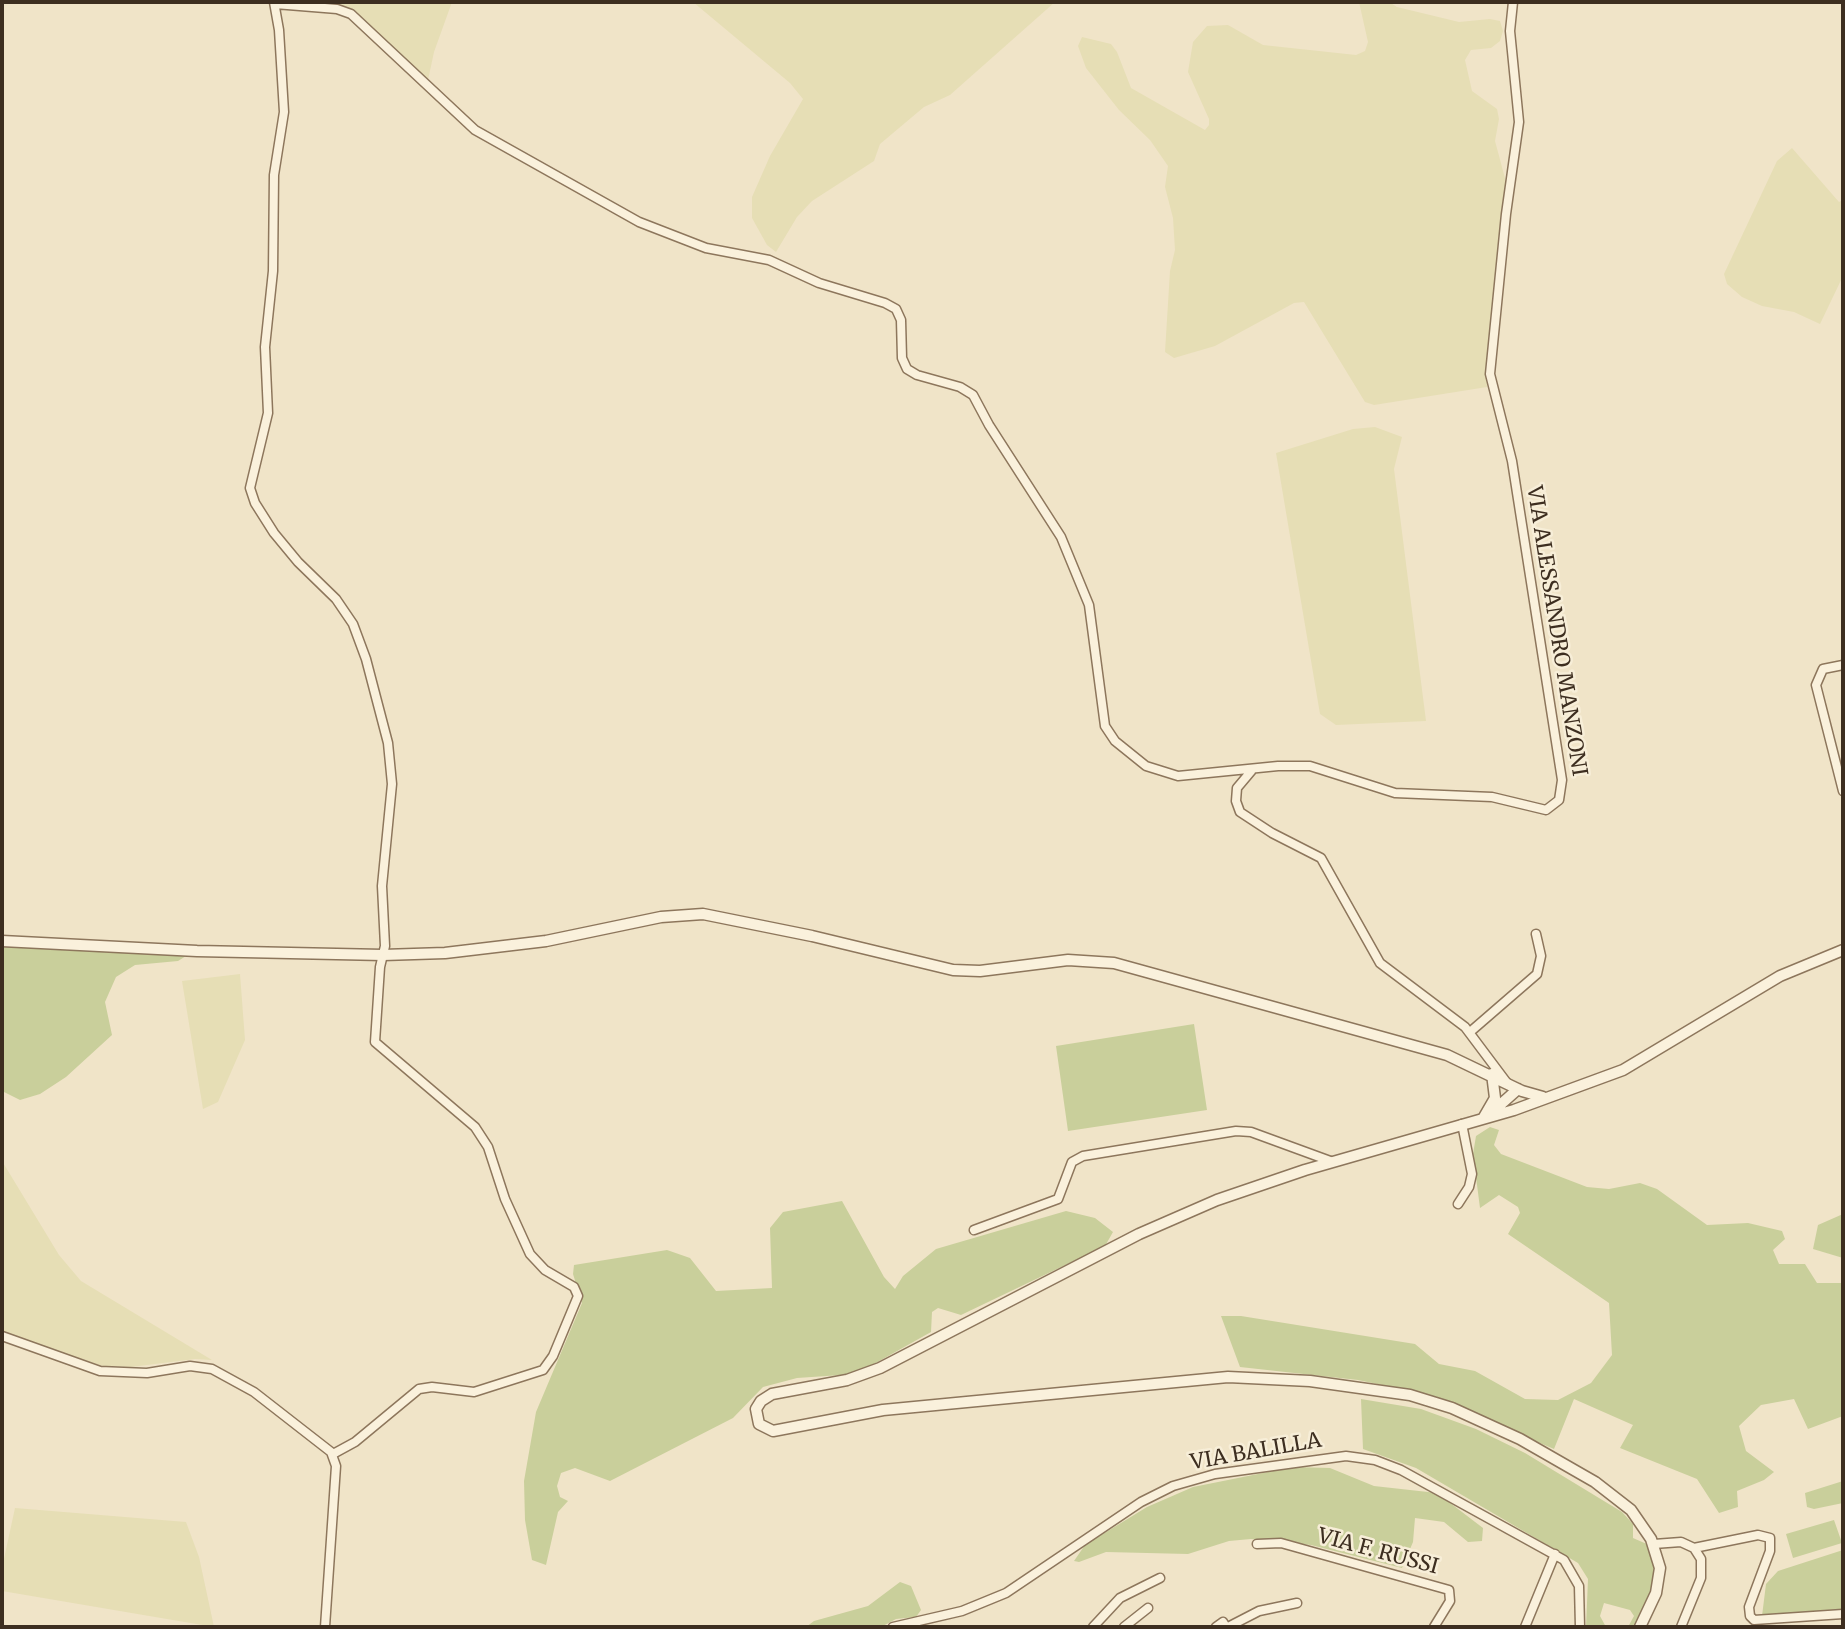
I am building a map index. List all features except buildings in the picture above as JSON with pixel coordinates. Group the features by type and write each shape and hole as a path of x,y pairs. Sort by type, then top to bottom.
{"street":[{"name":"VIA ALESSANDRO MANZONI","path":"274,3 337,9 351,14 475,130 639,222 706,248 769,260 827,286 892,306 901,320 902,358 906,369 917,376 960,387 973,395 989,425 1061,537 1089,605 1102,714 1112,738 1146,766 1171,776 1254,768 1315,767 1395,793 1492,797 1538,809 1553,807 1560,796 1562,780 1512,461 1490,374 1506,214 1519,122 1510,31 1513,2"},
{"path":"274,3 284,112 274,183 273,271 264,347 268,413 250,488 261,513 282,543 346,611 366,659 388,743 392,772 382,893 383,955 376,1044 475,1127 488,1147 509,1209 530,1254 545,1270 574,1287 578,1300 553,1356 543,1370 474,1392 432,1387 419,1389 355,1442 333,1454"},
{"path":"1843,665 1823,669 1816,685 1843,791"},
{"path":"1254,768 1237,788 1236,801 1240,811 1272,833 1321,858 1383,966 1470,1032 1507,1083"},
{"path":"2,942 383,955 494,949 570,937 671,916 703,914 819,937 953,970 980,971 1068,960 1114,963 1447,1055 1492,1074 1518,1089 1542,1097"},
{"path":"1470,1032 1537,974 1541,956 1536,934"},
{"path":"1640,1627 1659,1581 1659,1564 1654,1544 1641,1521 1601,1485 1547,1453 1452,1408 1410,1395 1273,1377 1216,1378 883,1410 778,1431 769,1430 759,1424 756,1409 766,1397 865,1374 1164,1223 1239,1192 1505,1112 1631,1066 1780,976 1843,950"},
{"path":"1484,1117 1495,1098 1492,1074"},
{"path":"1484,1117 1518,1089"},
{"path":"1505,1112 1516,1102 1518,1089"},
{"path":"1458,1204 1469,1187 1472,1174 1462,1124"},
{"path":"974,1230 1058,1199 1072,1161 1083,1156 1237,1131 1251,1132 1334,1162"},
{"path":"2,1336 100,1371 147,1373 190,1366 212,1369 254,1392 333,1454 336,1470 325,1627"},
{"name":"VIA BALILLA","path":"893,1627 952,1614 1006,1592 1141,1502 1173,1486 1215,1474 1328,1457 1363,1457 1396,1467 1555,1554"},
{"path":"1654,1544 1672,1541 1694,1548 1758,1535 1770,1538 1770,1551 1749,1607 1750,1616 1754,1620 1843,1614"},
{"name":"VIA F. RUSSI","path":"1257,1544 1280,1544 1449,1590 1450,1601 1434,1627"},
{"path":"1681,1627 1702,1575 1701,1559 1694,1548"},
{"path":"1525,1627 1555,1554 1567,1563 1577,1580 1581,1596 1580,1627"},
{"path":"1093,1627 1120,1598 1160,1578"},
{"path":"1216,1627 1223,1622 1227,1627 1259,1611 1297,1603"},
{"path":"1124,1627 1148,1608"}],"shaded area":[{"path":"287,2 452,2 434,52 428,80 405,63 351,9 338,4"},
{"path":"693,2 1055,2 950,95 924,107 880,144 874,161 812,201 797,217 776,252 767,245 752,218 752,197 770,156 803,99 790,83"},
{"path":"1359,2 1389,2 1397,7 1459,22 1490,19 1500,21 1503,31 1500,41 1491,48 1471,50 1465,60 1472,91 1497,109 1499,119 1495,141 1506,182 1487,357 1487,387 1374,405 1365,402 1304,302 1294,303 1215,346 1174,358 1165,352 1170,271 1175,250 1173,218 1165,187 1168,166 1150,140 1119,110 1086,68 1078,46 1082,37 1111,44 1117,52 1131,88 1205,130 1209,119 1188,72 1193,42 1207,26 1228,25 1263,45 1356,55 1365,51 1368,42"},
{"path":"1792,148 1839,202 1843,200 1843,276 1820,324 1794,312 1762,306 1742,297 1727,284 1724,274 1777,161"},
{"path":"1375,427 1402,437 1394,469 1426,721 1336,725 1320,714 1276,453 1353,429"},
{"path":"240,974 245,1040 218,1102 203,1109 182,981"},
{"path":"2,1161 59,1255 81,1281 212,1360 195,1359 131,1367 103,1366 2,1333"},
{"path":"15,1508 186,1522 199,1557 214,1627 2,1591 2,1568"}],"green space":[{"path":"2,945 186,956 178,961 135,965 116,977 105,1002 112,1035 66,1077 40,1094 20,1100 2,1091"},
{"path":"1194,1024 1207,1110 1068,1131 1056,1046"},
{"path":"1490,1127 1499,1130 1494,1145 1501,1154 1587,1187 1609,1189 1640,1183 1657,1189 1707,1225 1748,1223 1782,1231 1785,1239 1773,1250 1779,1264 1805,1264 1817,1283 1843,1283 1843,1416 1808,1429 1794,1399 1761,1405 1739,1426 1746,1451 1774,1472 1764,1480 1737,1491 1738,1507 1719,1513 1697,1479 1620,1448 1633,1425 1574,1399 1554,1449 1425,1394 1358,1380 1240,1367 1221,1316 1241,1316 1415,1344 1439,1364 1475,1371 1525,1399 1558,1400 1591,1383 1612,1355 1609,1303 1508,1234 1520,1213 1518,1207 1499,1195 1480,1208 1473,1154 1476,1136"},
{"path":"842,1201 884,1277 895,1289 903,1276 936,1249 1066,1211 1095,1218 1113,1232 1105,1246 961,1315 938,1308 932,1312 931,1332 856,1374 797,1378 763,1387 733,1418 610,1481 575,1468 561,1473 557,1486 560,1497 568,1501 558,1512 546,1565 532,1560 525,1520 524,1481 536,1412 582,1303 573,1274 574,1265 667,1250 690,1258 716,1291 772,1288 770,1228 783,1212"},
{"path":"1843,1214 1843,1258 1813,1249 1818,1225"},
{"path":"1361,1399 1421,1409 1476,1429 1525,1453 1622,1512 1633,1524 1633,1538 1649,1545 1655,1557 1657,1578 1637,1627 1628,1627 1634,1616 1630,1610 1604,1603 1600,1616 1606,1627 1586,1627 1588,1579 1578,1563 1416,1468 1363,1449"},
{"path":"1293,1467 1330,1468 1374,1486 1437,1493 1483,1528 1482,1541 1468,1542 1444,1522 1415,1518 1413,1542 1402,1568 1311,1545 1251,1539 1229,1541 1188,1554 1106,1552 1079,1562 1074,1561 1085,1545 1147,1507 1193,1487"},
{"path":"1843,1481 1843,1503 1814,1509 1807,1507 1805,1493"},
{"path":"1834,1520 1842,1543 1793,1558 1786,1534"},
{"path":"1843,1550 1843,1609 1762,1616 1766,1584 1778,1571"},
{"path":"900,1582 911,1586 921,1610 916,1617 896,1619 881,1627 806,1627 814,1621 868,1606"}]}
